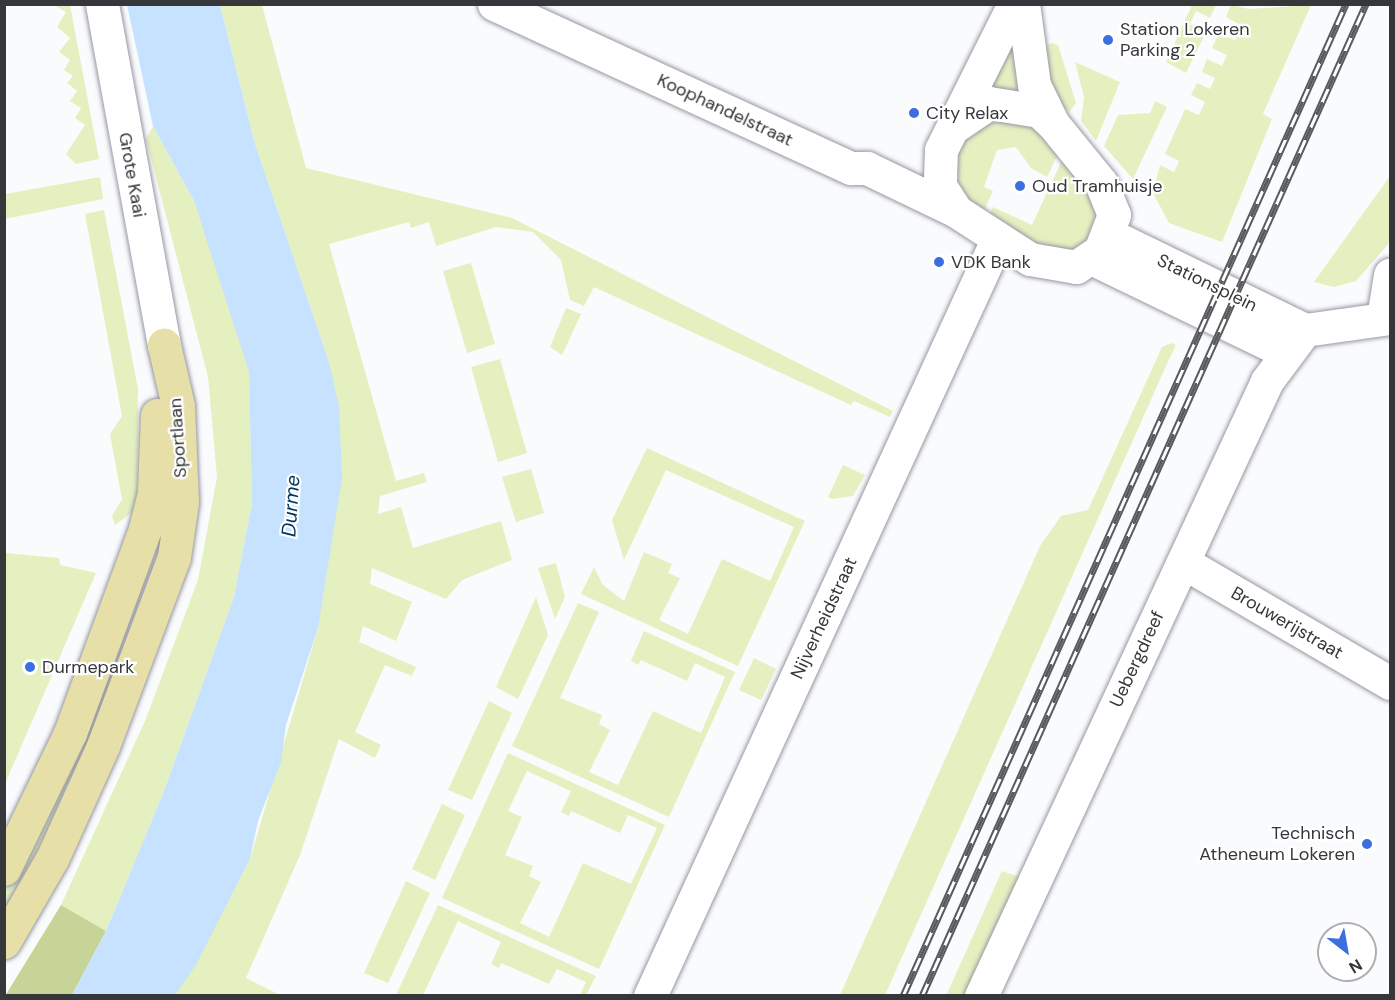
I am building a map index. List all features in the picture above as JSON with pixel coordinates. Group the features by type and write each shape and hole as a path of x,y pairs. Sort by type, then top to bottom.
{"main road":[{"name":"Sportlaan","path":"4,869 70,733 145,529 154,492 164,345"},
{"name":"Sportlaan","path":"4,942 52,859 99,756 174,557 182,502 178,406 164,345"}],"street":[{"name":"Grote Kaai","path":"102,4 164,345"},
{"name":"Koophandelstraat","path":"494,4 851,168 867,168 956,210"},
{"path":"951,129 989,103 1039,111 1053,124 1110,199 1101,247 1059,268 1030,260 956,210 938,175 951,129 1014,4"},
{"path":"1023,4 1034,85 1053,124"},
{"name":"Nijverheidstraat","path":"650,996 998,240"},
{"name":"Stationsplein","path":"1101,247 1295,341"},
{"path":"1295,341 1387,318 1390,274"},
{"name":"Uebergdreef","path":"981,996 1183,562 1295,341"},
{"name":"Brouwerijstraat","path":"1183,562 1390,683"}],"green space":[{"path":"54,5 70,5 99,159 76,164 66,154 85,125 75,118 81,108 70,101 77,91 67,83 73,76 64,70 70,60 59,52 70,38 57,27 66,12"},
{"path":"220,5 262,5 306,168 512,218 893,411 890,417 854,401 851,405 594,287 584,306 570,300 561,260 533,232 496,227 436,246 429,222 411,228 409,222 329,244 396,481 424,473 427,482 380,496 378,514 401,507 413,548 501,521 512,560 462,580 446,599 372,568 370,584 412,602 396,641 363,626 359,642 416,667 412,676 385,665 355,732 381,745 375,758 339,739 300,855 246,978 280,995 175,996 250,859 318,628 329,362 255,144"},
{"path":"1192,5 1216,5 1210,18 1196,11 1190,24 1206,32 1186,73 1166,62"},
{"path":"1231,5 1249,9 1311,5 1263,114 1272,119 1222,242 1169,223 1153,193 1160,165 1174,172 1179,161 1165,154 1185,109 1199,115 1205,102 1191,95 1197,83 1210,89 1215,78 1202,72 1207,59 1222,66 1227,55 1212,48 1219,33 1235,40 1242,26 1226,17"},
{"path":"1011,28 1020,90 986,89"},
{"path":"1052,43 1058,45 1076,103 1069,112 1051,92 1044,47"},
{"path":"1075,62 1120,82 1096,141 1081,121 1084,97"},
{"path":"1155,101 1167,107 1133,179 1104,146 1118,115 1150,113"},
{"path":"1019,115 1059,152 1047,177 1031,168 1016,147 997,150 984,187 993,191 982,215 961,190 954,163 969,124"},
{"path":"153,126 194,201 238,329 249,372 252,503 234,597 164,791 106,931 61,905 145,721 198,580 217,477 208,377 146,139"},
{"path":"1063,158 1099,206 1091,237 1072,251 1050,255 988,219 993,207 1032,225"},
{"path":"1390,176 1390,242 1356,281 1334,287 1314,282"},
{"path":"100,177 103,199 5,219 5,194"},
{"path":"104,210 138,389 137,494 133,512 115,525 112,516 122,499 110,434 122,416 85,214"},
{"path":"471,263 495,344 467,353 443,271"},
{"path":"566,308 581,314 562,355 550,347"},
{"path":"1171,343 1176,345 885,995 840,995 1040,546 1061,516 1088,510 1162,347"},
{"path":"500,359 527,453 498,462 471,367"},
{"path":"647,448 805,521 738,666 581,594 594,567 603,585 624,601 644,552 672,564 668,573 680,578 659,620 688,634 722,559 770,581 794,527 666,470 624,560 612,520"},
{"path":"843,465 865,475 853,496 832,499 828,497"},
{"path":"531,469 544,513 516,522 502,477"},
{"name":"Durmepark","path":"5,553 59,558 60,565 96,573 5,784"},
{"path":"556,563 565,597 555,619 538,568"},
{"path":"536,597 548,635 518,699 496,687"},
{"path":"578,603 599,612 560,698 602,715 599,724 610,730 589,772 618,785 653,711 701,733 725,677 695,663 687,681 641,660 638,665 631,661 644,631 735,672 669,817 512,746"},
{"path":"754,658 776,669 761,700 739,690"},
{"path":"111,665 118,665 86,756 5,919 5,891"},
{"path":"489,701 512,713 472,800 448,790"},
{"path":"508,753 665,825 599,969 442,898","holes":["527,771 571,791 561,812 569,816 571,811 620,833 628,815 657,828 631,884 583,863 549,937 520,923 541,882 529,876 533,866 505,855 522,817 508,811"]},
{"path":"442,804 465,815 435,880 412,869"},
{"path":"1002,871 1022,878 969,995 946,996"},
{"path":"406,881 430,893 388,983 364,973"},
{"path":"61,905 106,931 72,995 5,996"},
{"path":"438,905 596,976 586,995 580,995 586,982 557,969 549,984 501,963 499,968 491,964 501,942 458,921 423,995 396,995"}],"water":[{"name":"Durme","path":"127,5 220,5 255,144 329,362 339,406 342,478 318,628 286,725 281,762 258,821 250,859 196,965 175,995 72,995 106,931 164,791 234,597 252,503 249,372 194,201 153,126"}],"railway":[{"path":"903,996 1346,4"},
{"path":"922,996 1366,4"}],"place":[{"name":"Station Lokeren Parking 2","path":"1108,40"},
{"name":"City Relax","path":"914,113"},
{"name":"Oud Tramhuisje","path":"1020,186"},
{"name":"VDK Bank","path":"939,262"},
{"name":"Durmepark","path":"30,667"},
{"name":"Technisch Atheneum Lokeren","path":"1367,844"}]}
